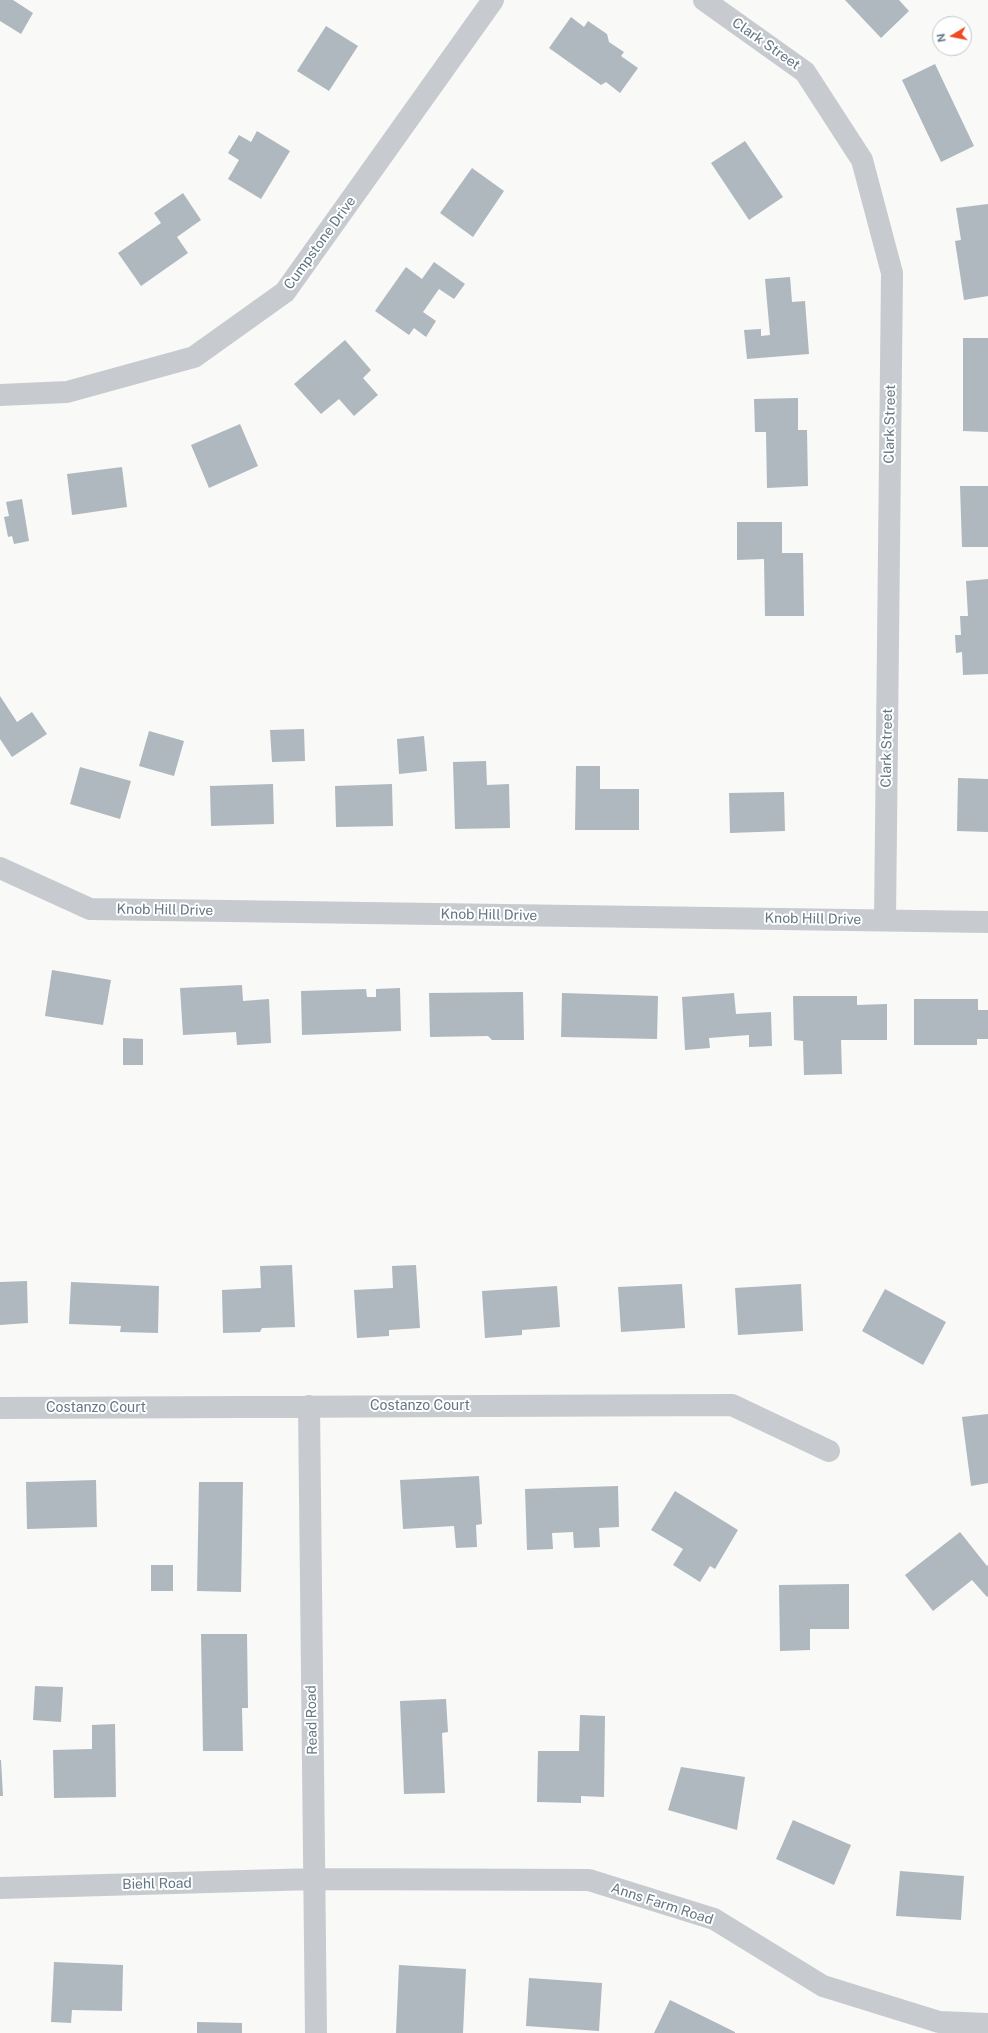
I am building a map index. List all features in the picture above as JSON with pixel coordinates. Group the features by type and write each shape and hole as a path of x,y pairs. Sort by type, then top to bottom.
{"street":[{"name":"Cumpstone Drive","path":"0,395 67,392 194,357 285,292 493,0"},
{"name":"Clark Street","path":"704,0 805,72 862,160 892,273 885,920"},
{"name":"Knob Hill Drive","path":"0,868 90,909 988,922"},
{"name":"Costanzo Court","path":"0,1408 732,1405 829,1451"},
{"name":"Read Road","path":"309,1406 316,2033"},
{"name":"Biehl Road","path":"0,1888 314,1880"},
{"name":"Anns Farm Road","path":"314,1880 589,1880 714,1919 823,1986 939,2022 988,2024"}],"building":[{"path":"0,0 13,0 33,13 21,34 0,21"},
{"path":"845,0 899,0 909,11 881,38"},
{"path":"571,17 584,27 588,21 607,34 609,42 624,52 621,56 638,68 620,93 606,82 601,85 549,48"},
{"path":"326,26 358,46 329,91 297,71"},
{"path":"935,64 974,146 941,162 902,80"},
{"path":"257,131 290,151 261,199 228,179 239,160 228,153 239,135 251,142"},
{"path":"745,141 783,197 749,220 711,163"},
{"path":"472,168 504,191 473,237 440,213"},
{"path":"183,193 201,220 177,237 188,253 141,286 118,253 161,223 154,213"},
{"path":"988,204 988,296 964,300 955,241 961,240 956,208"},
{"path":"434,262 465,284 454,299 439,289 423,312 436,321 426,337 414,328 409,335 375,311 406,267 422,279"},
{"path":"790,277 792,302 805,301 809,354 747,359 744,330 761,329 761,336 770,335 765,279"},
{"path":"963,338 988,338 988,432 963,431"},
{"path":"345,340 371,370 363,378 378,395 354,416 339,399 321,414 294,384"},
{"path":"798,398 798,430 807,430 808,486 767,488 766,432 755,432 754,399"},
{"path":"240,424 258,466 209,488 191,445"},
{"path":"122,467 127,507 72,515 67,474"},
{"path":"960,486 988,486 988,547 962,547"},
{"path":"22,499 29,541 14,544 12,536 8,537 4,517 9,516 6,502"},
{"path":"737,522 782,522 782,553 803,553 804,616 765,616 764,559 737,560"},
{"path":"988,579 988,674 963,675 962,652 956,653 955,635 961,635 960,616 968,616 966,581"},
{"path":"0,696 17,722 32,712 47,734 12,757 0,739"},
{"path":"304,729 305,761 272,762 270,730"},
{"path":"149,731 184,741 174,776 139,766"},
{"path":"424,736 427,771 399,774 397,739"},
{"path":"486,761 487,785 509,784 510,828 455,829 453,762"},
{"path":"576,766 600,766 600,789 639,789 639,830 575,830"},
{"path":"80,767 131,781 120,819 70,804"},
{"path":"958,778 988,779 988,832 957,831"},
{"path":"273,784 274,824 211,826 210,786"},
{"path":"392,784 393,826 336,827 335,786"},
{"path":"784,792 785,831 730,833 729,793"},
{"path":"52,970 111,980 103,1025 45,1016"},
{"path":"242,985 243,1001 269,999 271,1043 237,1045 236,1032 183,1035 180,988"},
{"path":"400,988 401,1031 302,1035 301,991 366,989 367,997 376,997 376,989"},
{"path":"523,992 524,1040 492,1040 488,1036 430,1037 429,993"},
{"path":"562,993 658,996 657,1039 561,1037"},
{"path":"734,993 736,1014 771,1012 772,1046 749,1047 749,1035 709,1038 710,1048 685,1050 682,997"},
{"path":"793,996 857,996 857,1005 887,1004 887,1040 841,1040 842,1074 804,1075 803,1041 794,1040"},
{"path":"914,999 978,999 978,1010 988,1010 988,1039 977,1039 977,1045 914,1045"},
{"path":"123,1038 143,1039 143,1065 123,1065"},
{"path":"292,1265 295,1327 262,1328 260,1332 223,1333 222,1290 261,1288 260,1266"},
{"path":"416,1265 420,1328 389,1330 389,1336 357,1338 354,1290 393,1288 392,1266"},
{"path":"27,1281 28,1323 0,1325 0,1282"},
{"path":"71,1282 159,1286 158,1333 120,1332 121,1326 69,1324"},
{"path":"682,1284 685,1328 621,1332 618,1287"},
{"path":"801,1284 803,1331 738,1335 735,1288"},
{"path":"557,1286 560,1327 522,1330 522,1335 485,1338 482,1291"},
{"path":"885,1289 946,1322 923,1365 862,1331"},
{"path":"988,1414 988,1483 971,1486 962,1417"},
{"path":"479,1476 482,1524 476,1525 477,1547 456,1548 454,1526 403,1529 400,1480"},
{"path":"96,1480 97,1527 27,1529 26,1482"},
{"path":"199,1482 243,1482 241,1592 197,1591"},
{"path":"618,1486 619,1527 599,1528 600,1547 574,1548 573,1532 552,1533 553,1549 527,1550 525,1489"},
{"path":"675,1491 738,1530 715,1569 710,1566 700,1582 673,1565 683,1549 651,1530"},
{"path":"960,1532 987,1566 988,1565 988,1596 987,1597 972,1580 933,1611 905,1575"},
{"path":"151,1565 173,1565 173,1591 151,1591"},
{"path":"849,1584 849,1629 810,1629 810,1650 780,1651 779,1585"},
{"path":"201,1634 247,1634 248,1708 242,1708 243,1751 203,1751"},
{"path":"35,1686 63,1687 61,1722 33,1720"},
{"path":"446,1699 448,1732 442,1733 445,1793 404,1794 400,1701"},
{"path":"580,1715 605,1716 604,1797 581,1796 581,1803 537,1802 538,1751 579,1751"},
{"path":"115,1724 116,1797 54,1798 53,1750 92,1749 92,1725"},
{"path":"1,1760 3,1796 0,1796"},
{"path":"681,1767 745,1777 737,1830 668,1810"},
{"path":"793,1820 851,1845 834,1885 776,1859"},
{"path":"900,1871 964,1876 961,1920 896,1916"},
{"path":"54,1962 123,1965 122,2011 72,2010 71,2023 51,2022"},
{"path":"399,1965 466,1969 463,2033 396,2033"},
{"path":"529,1978 602,1983 599,2031 526,2026"},
{"path":"670,2000 735,2032 735,2033 654,2033"},
{"path":"197,2022 242,2023 242,2033 197,2033"}]}
